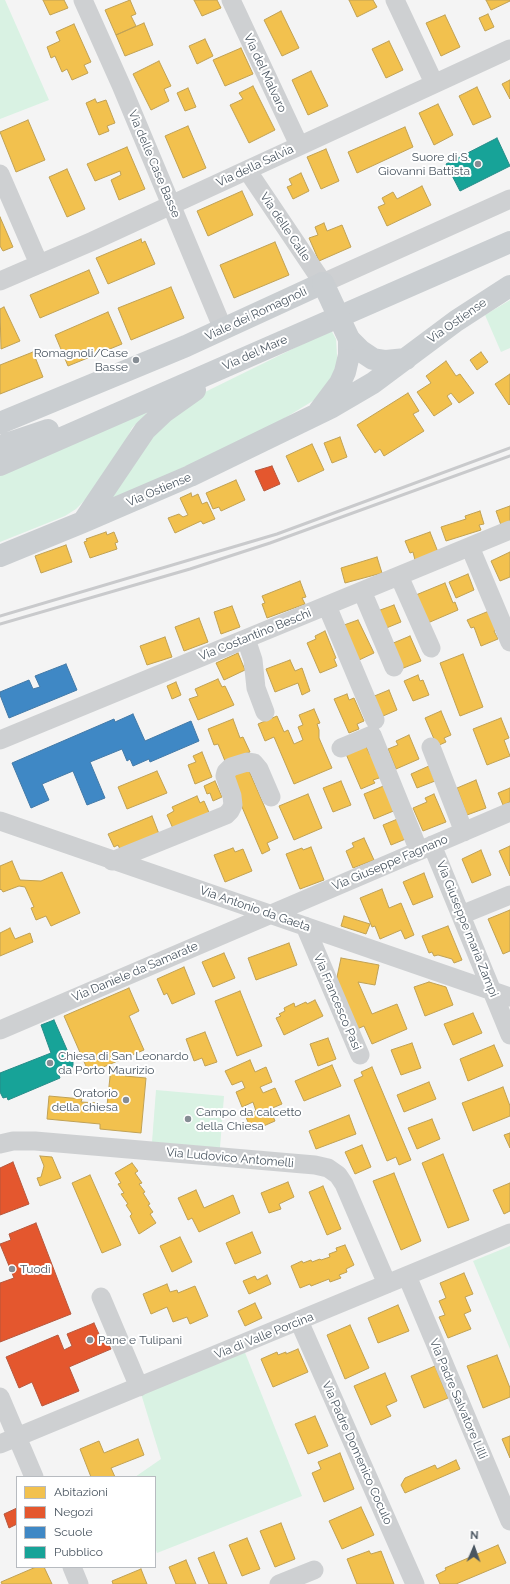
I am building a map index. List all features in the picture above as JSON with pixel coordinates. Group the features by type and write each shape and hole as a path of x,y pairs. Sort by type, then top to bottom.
{"main road":[{"name":"Via del Mare","path":"0,465 510,242"},
{"name":"Viale dei Romagnoli","path":"0,423 223,329 322,283"},
{"name":"Via Ostiense","path":"322,283 349,339 357,348 373,359 386,361 406,359"},
{"name":"Via Ostiense","path":"0,556 206,469 314,416 355,394 406,359 456,321 510,286"},
{"name":"Via Ostiense","path":"314,416 343,377 348,360 349,339"},
{"path":"83,522 141,436 159,417 200,387 275,344"},
{"path":"0,446 63,426 127,410"}],"street":[{"name":"Via delle Case Basse","path":"83,0 223,329"},
{"name":"Via del Malvaro","path":"232,0 299,145"},
{"path":"395,0 434,83"},
{"name":"Via della Salvia","path":"0,281 171,205 510,49"},
{"name":"Via delle Calle","path":"247,170 322,283"},
{"path":"0,174 40,264"},
{"name":"Viale dei Romagnoli","path":"322,283 510,199"},
{"name":"Via Costantino Beschi","path":"0,740 510,530"},
{"path":"470,547 510,642"},
{"path":"399,576 431,648"},
{"path":"362,591 394,667"},
{"path":"327,606 375,720"},
{"path":"246,639 253,660 256,688 265,712"},
{"name":"Via Giuseppe maria Zampi","path":"341,748 372,735 426,848 461,915 510,1035"},
{"path":"431,747 464,832"},
{"path":"112,861 226,815 233,805 232,796 225,776 226,772 231,767 247,762 254,763 259,769 271,797"},
{"name":"Via Giuseppe Fagnano","path":"270,914 510,812"},
{"name":"Via Antonio da Gaeta","path":"0,821 112,861 510,997"},
{"path":"461,915 510,895"},
{"name":"Via Daniele da Samarate","path":"0,1030 270,914"},
{"name":"Via Francesco Pasi","path":"305,926 360,1055"},
{"name":"Via Ludovico Antomelli","path":"0,1144 13,1141 36,1141 315,1165 328,1168 338,1175 344,1184 387,1284"},
{"name":"Via di Valle Porcina","path":"9,1441 510,1234"},
{"name":"Via Padre Salvatore Lilli","path":"407,1276 510,1521"},
{"path":"101,1297 139,1387"},
{"name":"Via Padre Domenico Coculo","path":"299,1321 414,1584"},
{"path":"0,1397 9,1441 33,1476"},
{"path":"72,1568 79,1584"},
{"path":"279,1584 314,1570"}],"green space":[{"path":"0,0 5,0 49,100 0,119"},
{"path":"510,300 510,348 501,352 485,315"},
{"path":"331,330 336,339 338,371 316,399 280,421 234,444 104,504 154,427 199,395"},
{"path":"151,409 132,428 125,442 90,495 76,509 65,516 0,542 0,475"},
{"name":"Campo da calcetto della Chiesa","path":"156,1090 224,1096 220,1148 152,1142"},
{"path":"510,1246 510,1349 473,1261"},
{"path":"242,1345 302,1496 157,1553 156,1476 136,1476 161,1459 139,1387"}],"building: Abitazioni":[{"path":"43,0 64,0 68,8 50,15"},
{"path":"130,0 136,14 131,16 136,26 116,35 105,10"},
{"path":"194,0 217,0 221,8 202,16"},
{"path":"349,0 373,0 377,7 357,17"},
{"path":"486,0 510,0 510,1 491,10"},
{"path":"281,11 299,48 282,56 264,20"},
{"path":"488,14 494,27 485,31 479,18"},
{"path":"445,15 460,47 441,56 426,23"},
{"path":"144,23 153,45 125,56 116,35"},
{"path":"74,24 91,62 84,65 88,73 72,80 67,69 62,72 55,56 51,58 47,47 60,41 56,32"},
{"path":"205,39 213,56 197,64 189,46"},
{"path":"389,41 403,70 386,78 372,49"},
{"path":"241,48 253,74 225,86 213,60"},
{"path":"159,61 171,86 164,89 169,101 151,110 133,74"},
{"path":"311,71 328,106 308,115 292,80"},
{"path":"510,80 510,99 502,84"},
{"path":"253,86 275,130 249,143 230,105 243,99 239,93"},
{"path":"477,87 491,117 473,125 459,96"},
{"path":"188,88 196,107 185,111 177,93"},
{"path":"95,99 97,103 106,100 115,123 107,126 109,131 99,135 86,103"},
{"path":"438,104 453,135 434,145 419,113"},
{"path":"28,120 45,160 16,172 0,132"},
{"path":"188,126 206,168 183,178 165,136"},
{"path":"405,127 413,147 357,173 348,152"},
{"path":"127,147 145,189 119,200 111,180 121,175 120,171 95,181 87,164"},
{"path":"326,149 339,181 321,189 307,157"},
{"path":"67,169 85,209 67,217 49,177"},
{"path":"301,173 309,191 293,199 287,187 292,185 289,179"},
{"path":"422,186 431,205 387,226 378,207 385,204 382,198 393,192 397,199"},
{"path":"242,191 253,215 208,236 197,211"},
{"path":"0,217 13,247 3,251 0,246"},
{"path":"324,223 327,231 342,225 351,247 319,261 309,238 318,235 315,227"},
{"path":"141,239 142,243 145,241 155,264 108,284 96,258"},
{"path":"275,242 289,275 234,298 220,265"},
{"path":"89,270 99,293 40,318 30,295"},
{"path":"171,287 184,318 131,340 118,308"},
{"path":"4,307 20,341 1,349 0,309"},
{"path":"108,312 122,344 68,366 55,335"},
{"path":"33,352 43,377 0,394 0,365"},
{"path":"481,352 488,362 477,370 470,360"},
{"path":"446,361 456,376 460,374 474,393 459,403 451,393 447,396 452,404 434,416 417,392 431,383 426,376"},
{"path":"510,374 510,404 509,405 495,384"},
{"path":"408,393 419,411 413,414 424,431 384,456 380,449 375,453 357,425"},
{"path":"340,437 347,457 332,463 324,443"},
{"path":"312,444 324,470 298,482 286,456"},
{"path":"236,480 245,500 221,511 219,507 213,509 206,493"},
{"path":"191,493 192,497 198,494 202,504 207,502 215,519 203,524 201,521 175,533 168,518 179,514 183,517 188,515 180,498"},
{"path":"510,506 510,525 502,528 496,511"},
{"path":"480,511 484,524 479,525 481,530 446,541 441,527 466,519 465,516"},
{"path":"106,532 107,535 114,532 118,542 115,543 117,549 90,558 84,542 87,541 86,539"},
{"path":"430,532 438,552 415,560 413,552 410,553 405,541"},
{"path":"66,545 72,562 41,573 35,556"},
{"path":"510,552 510,577 500,581 491,561"},
{"path":"377,557 382,573 345,583 341,568"},
{"path":"468,574 474,590 456,598 449,582"},
{"path":"300,581 306,597 302,598 305,604 267,618 262,604 265,603 262,596"},
{"path":"445,583 453,603 455,602 458,610 423,625 411,597"},
{"path":"394,605 401,622 379,631 372,613"},
{"path":"232,606 240,627 221,634 214,612"},
{"path":"489,611 497,630 494,631 498,639 481,646 474,627 471,628 467,620"},
{"path":"199,618 208,642 184,651 175,627"},
{"path":"358,620 374,653 359,660 344,625"},
{"path":"325,631 336,658 334,659 337,666 320,673 307,643 316,639 315,636"},
{"path":"410,636 421,661 401,669 391,644"},
{"path":"165,637 172,657 147,665 140,646"},
{"path":"238,653 245,670 224,680 216,663"},
{"path":"463,654 483,707 460,716 440,663"},
{"path":"290,660 295,671 302,668 310,691 302,695 298,683 275,692 266,669"},
{"path":"418,675 420,681 423,680 429,695 413,701 404,681"},
{"path":"218,679 222,687 225,686 234,705 198,720 189,699 198,696 195,689"},
{"path":"176,682 181,695 172,699 167,686"},
{"path":"389,690 397,710 383,716 372,697"},
{"path":"347,694 349,700 354,698 364,721 357,724 359,729 349,733 334,699"},
{"path":"314,709 320,723 317,724 319,738 332,768 294,784 274,737 265,741 258,724 277,716 284,732 288,730 294,744 303,740 298,727 303,725 299,715"},
{"path":"441,711 451,735 444,738 446,742 437,746 425,718"},
{"path":"501,718 509,738 504,740 510,756 487,765 473,729"},
{"path":"233,719 240,738 243,737 250,752 225,761 218,744 214,745 208,729"},
{"path":"409,735 419,759 396,769 388,749 398,745 396,741"},
{"path":"366,746 370,755 372,754 382,777 373,780 375,783 361,789 346,754"},
{"path":"202,752 212,777 195,784 188,765 196,762 193,756"},
{"path":"247,766 278,838 267,843 270,850 262,854 228,774"},
{"path":"429,766 435,781 417,788 411,774"},
{"path":"157,771 167,793 127,809 118,787"},
{"path":"476,780 486,808 467,815 457,788"},
{"path":"215,781 222,797 213,801 210,793 207,794 204,786"},
{"path":"341,781 351,805 333,812 323,788"},
{"path":"386,785 396,810 374,819 364,794"},
{"path":"510,788 510,802 503,805 498,793"},
{"path":"308,794 322,828 294,840 279,806"},
{"path":"434,794 446,822 423,831 413,808 427,802 425,798"},
{"path":"197,796 200,803 204,801 211,817 175,833 167,815 174,811 172,807"},
{"path":"152,816 159,834 121,851 118,845 114,847 108,834"},
{"path":"400,818 408,838 391,845 383,825"},
{"path":"364,838 374,860 353,868 346,851 354,847 352,843"},
{"path":"510,846 510,876 499,851"},
{"path":"311,847 324,880 300,889 286,854 302,848 303,850"},
{"path":"233,848 235,852 243,849 252,871 225,882 214,855"},
{"path":"481,850 491,875 472,883 462,859"},
{"path":"12,861 20,880 41,881 62,872 80,913 51,926 46,916 36,920 31,908 34,907 25,887 19,886 3,892 1,889 0,890 0,866"},
{"path":"424,873 433,897 413,905 403,882"},
{"path":"382,889 389,908 401,903 414,935 405,939 401,930 380,939 375,926 372,927 360,898"},
{"path":"510,910 510,951 503,954 488,919"},
{"path":"344,916 370,924 366,934 341,926"},
{"path":"448,926 462,960 454,963 452,959 438,955 434,956 432,952 429,953 422,936"},
{"path":"10,928 15,939 30,933 33,942 0,956 0,933"},
{"path":"289,943 297,965 256,980 248,958"},
{"path":"224,953 235,978 213,987 202,962"},
{"path":"341,958 379,965 375,985 358,982 372,1014 397,1004 407,1029 372,1044 364,1026 357,1029 336,982"},
{"path":"184,967 195,994 172,1004 167,993 164,995 157,979"},
{"path":"429,982 446,987 453,1005 425,1016 414,987"},
{"path":"129,988 139,1011 129,1016 144,1050 89,1073 64,1016"},
{"path":"240,991 262,1046 237,1056 215,1001"},
{"path":"315,1000 323,1016 284,1035 276,1018 281,1016 279,1014 285,1011 284,1008 294,1003 295,1007"},
{"path":"473,1013 482,1033 453,1045 444,1024"},
{"path":"205,1032 217,1062 205,1066 202,1058 194,1061 186,1039"},
{"path":"328,1038 336,1059 318,1066 310,1044"},
{"path":"412,1043 421,1068 401,1075 391,1050"},
{"path":"494,1045 503,1066 468,1081 460,1059"},
{"path":"250,1060 255,1072 266,1067 272,1082 260,1087 263,1093 275,1088 282,1104 270,1109 275,1121 252,1131 245,1115 256,1111 253,1102 242,1107 236,1092 245,1088 242,1081 232,1085 225,1071"},
{"path":"332,1065 341,1086 304,1101 295,1081"},
{"name":"Oratorio della chiesa","path":"111,1067 126,1069 125,1076 146,1078 141,1133 100,1129 100,1124 47,1119 49,1096 82,1099 81,1102 98,1103 98,1105 107,1106"},
{"path":"372,1067 411,1160 399,1165 396,1157 387,1161 354,1080 363,1076 361,1072"},
{"path":"429,1082 436,1099 404,1112 397,1095"},
{"path":"503,1087 510,1106 510,1116 473,1131 462,1103"},
{"path":"349,1115 356,1134 316,1149 309,1131"},
{"path":"432,1119 440,1139 417,1149 408,1128"},
{"path":"510,1133 510,1148 504,1135"},
{"path":"362,1145 371,1167 355,1174 345,1152"},
{"path":"443,1154 469,1220 448,1228 422,1163"},
{"path":"40,1156 52,1157 61,1178 40,1186 37,1178 41,1177 44,1166"},
{"path":"132,1163 138,1171 135,1173 142,1183 139,1184 145,1192 143,1193 153,1212 150,1214 156,1223 139,1234 130,1216 132,1214 126,1205 128,1204 121,1194 124,1193 118,1184 121,1183 115,1173"},
{"path":"394,1173 421,1241 401,1250 373,1181"},
{"path":"90,1175 121,1245 102,1253 72,1183"},
{"path":"288,1182 294,1197 279,1204 281,1209 269,1213 261,1193"},
{"path":"510,1183 510,1211 504,1214 493,1190"},
{"path":"323,1186 341,1229 327,1235 309,1192"},
{"path":"196,1190 204,1208 233,1195 240,1213 199,1232 192,1218 188,1220 178,1198"},
{"path":"252,1232 261,1253 235,1264 226,1243"},
{"path":"180,1237 192,1262 172,1272 160,1246"},
{"path":"345,1245 354,1265 346,1269 347,1272 339,1275 341,1278 330,1282 329,1279 311,1286 310,1284 300,1288 291,1266 302,1261 303,1263 311,1260 312,1262 330,1257 329,1254 337,1251 336,1248"},
{"path":"464,1273 473,1294 465,1297 471,1311 464,1314 471,1329 448,1338 439,1317 445,1315 439,1301 446,1298 440,1283"},
{"path":"267,1275 271,1284 249,1294 243,1281 255,1276 257,1280"},
{"path":"167,1284 170,1292 177,1290 178,1293 195,1286 208,1316 190,1324 187,1317 173,1322 167,1307 151,1314 143,1294"},
{"path":"255,1303 262,1318 245,1326 238,1311"},
{"path":"398,1305 409,1331 378,1343 368,1318"},
{"path":"350,1325 369,1368 345,1379 327,1335"},
{"path":"298,1349 308,1372 273,1387 261,1359 277,1352 278,1355 286,1352 286,1354"},
{"path":"497,1355 510,1388 510,1397 483,1408 467,1366"},
{"path":"435,1366 448,1398 424,1408 411,1376"},
{"path":"385,1373 397,1401 386,1406 391,1416 371,1425 354,1386"},
{"path":"315,1416 328,1446 308,1454 295,1424"},
{"path":"510,1436 510,1458 502,1439"},
{"path":"138,1439 144,1455 111,1468 115,1476 91,1476 80,1449 99,1441 104,1453"},
{"path":"340,1453 354,1489 324,1502 312,1473 321,1469 318,1462"},
{"path":"456,1460 460,1469 405,1493 401,1485 405,1478 435,1465 437,1469"},
{"path":"361,1507 374,1535 342,1549 329,1521"},
{"path":"281,1523 295,1559 275,1567 260,1531"},
{"path":"247,1538 260,1569 242,1576 229,1545"},
{"path":"498,1545 506,1563 456,1584 440,1584 436,1575 446,1570 445,1568"},
{"path":"369,1551 371,1554 381,1551 394,1584 357,1584 347,1559"},
{"path":"214,1552 227,1584 209,1584 198,1558"},
{"path":"186,1560 196,1584 176,1584 169,1567"},
{"path":"34,1568 44,1568 52,1584 2,1584 1,1582"},
{"path":"141,1569 147,1584 113,1584 112,1581"}],"building: Negozi":[{"path":"272,466 280,484 264,491 255,471"},
{"path":"13,1162 29,1204 0,1215 0,1168"},
{"path":"36,1223 71,1314 0,1342 0,1283 14,1278 0,1244 11,1240 9,1234"},
{"path":"94,1323 103,1343 107,1341 111,1349 69,1367 79,1391 42,1406 32,1382 19,1388 6,1357 58,1335 64,1350 72,1346 67,1334"},
{"path":"16,1508 16,1524 9,1528 4,1514"}],"building: Scuole":[{"path":"66,664 77,690 9,718 0,692 29,680 33,689 40,687 35,676"},
{"path":"133,714 145,741 191,721 199,741 150,762 149,759 133,766 130,759 127,761 122,749 90,762 105,798 87,805 73,771 42,784 49,800 31,808 12,763 114,719 115,722"}],"building: Pubblico":[{"name":"Suore di S. Giovanni Battista","path":"497,138 510,166 460,191 446,164"},
{"name":"Chiesa di San Leonardo da Porto Maurizio","path":"54,1020 68,1052 64,1054 70,1056 73,1060 71,1070 59,1075 60,1078 8,1100 7,1097 3,1098 0,1092 0,1073 51,1053 41,1025"}],"railway":[{"path":"0,616 277,534 510,448"},
{"path":"0,624 190,569 270,543 510,456"}],"place":[{"name":"Suore di S. Giovanni Battista","path":"478,164"},
{"name":"Romagnoli/Case Basse","path":"136,360"},
{"name":"Chiesa di San Leonardo da Porto Maurizio","path":"50,1063"},
{"name":"Oratorio della chiesa","path":"126,1100"},
{"name":"Campo da calcetto della Chiesa","path":"188,1119"},
{"name":"Tuodì","path":"12,1269"},
{"name":"Pane e Tulipani","path":"90,1340"}]}
